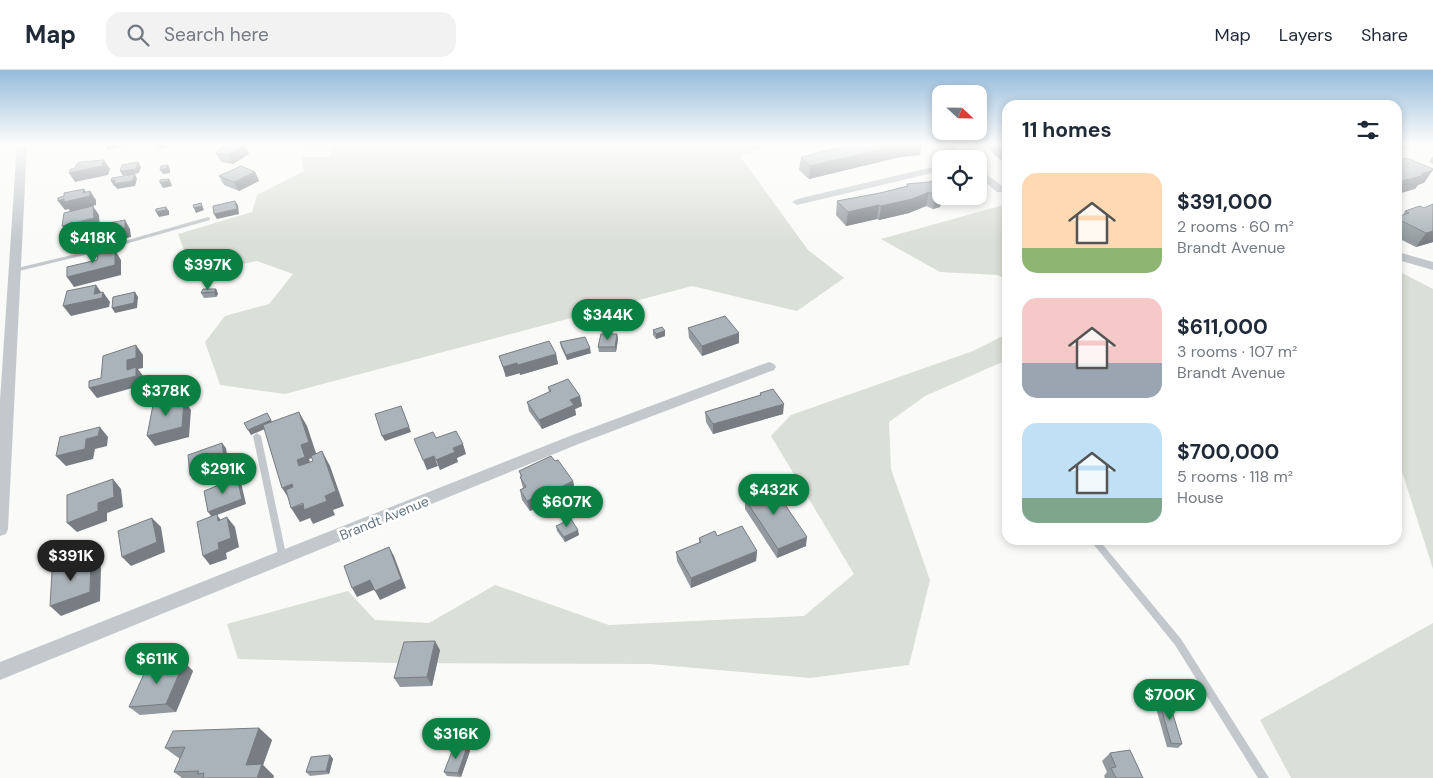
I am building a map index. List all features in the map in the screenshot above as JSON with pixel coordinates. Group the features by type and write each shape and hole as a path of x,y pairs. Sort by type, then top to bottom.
{"street":[{"path":"0,529 2,458 20,177"},
{"path":"797,202 903,177"},
{"path":"987,179 1001,190"},
{"path":"1402,257 1433,266"},
{"name":"Brandt Avenue","path":"0,670 133,620 663,404 769,367"}],"lane":[{"path":"15,270 94,251 208,219"},
{"path":"257,436 283,559"},
{"path":"1098,545 1178,642 1264,778"}],"shaded area":[{"path":"292,177 755,177 808,250 844,278 797,311 692,286 285,394 220,385 205,342 225,316 269,304 293,274 257,261 193,274 178,234 252,212 257,195"},
{"path":"1002,205 1002,277 998,275 940,272 881,239"},
{"path":"1402,273 1433,289 1433,569 1402,472"},
{"path":"1002,336 1002,362 925,396 889,422 891,469 930,580 909,665 810,678 650,664 398,663 238,659 227,624 348,591 375,620 429,623 495,585 609,625 804,616 854,574 771,436 791,415 973,351"},
{"path":"1433,623 1433,778 1291,778 1260,720"}],"building":[{"path":"134,177 132,181 114,184 115,180 111,181 112,178"},
{"path":"222,177 244,177 234,182"},
{"path":"1402,177 1417,177 1402,181"},
{"path":"169,179 169,181 160,183 160,180"},
{"path":"932,181 932,194 929,192 912,199 881,206 848,212 837,201 880,193 908,186 907,184"},
{"path":"84,189 83,193 90,191 90,196 64,202 64,199 58,201 58,198 64,196 64,193"},
{"path":"235,201 237,209 214,214 213,206"},
{"path":"201,203 202,206 194,208 193,205"},
{"path":"1433,204 1433,231 1426,233 1402,221 1402,216 1409,213 1405,211 1420,206 1424,208"},
{"path":"93,206 94,218 62,226 64,213"},
{"path":"166,207 166,210 156,212 156,209"},
{"path":"125,220 125,228 87,237 87,231 93,229 93,226"},
{"path":"115,250 115,265 67,277 67,267 97,260 98,254"},
{"path":"96,285 94,294 103,292 102,298 63,306 67,291"},
{"path":"203,289 216,289 214,292 201,293"},
{"path":"135,292 134,303 112,308 113,297"},
{"path":"725,316 739,333 702,346 688,328"},
{"path":"662,327 665,331 656,334 653,330"},
{"path":"601,334 617,334 615,347 598,347"},
{"path":"585,337 590,348 566,355 560,342"},
{"path":"549,341 556,354 518,365 517,363 503,367 499,356"},
{"path":"136,345 136,358 127,360 127,370 136,367 136,376 89,388 89,381 101,378 103,356"},
{"path":"568,379 580,396 570,400 574,405 539,420 527,402 551,391 548,387"},
{"path":"773,389 784,404 713,424 705,412 761,395 760,393"},
{"path":"178,399 177,402 184,400 182,427 147,436 153,405"},
{"path":"401,406 409,427 382,436 375,414"},
{"path":"299,412 309,442 301,445 305,457 297,460 299,466 313,461 311,456 322,451 336,491 325,496 327,501 304,510 303,503 291,508 286,490 293,487 292,484 282,488 263,425"},
{"path":"267,413 271,420 248,430 244,423"},
{"path":"100,427 98,436 86,439 85,449 56,456 60,437"},
{"path":"456,431 463,444 453,448 455,452 436,460 434,456 423,460 414,439 433,432 436,438"},
{"path":"222,443 225,464 190,475 188,455"},
{"path":"551,456 555,461 558,460 573,481 534,500 533,498 527,501 520,490 526,487 519,471"},
{"path":"237,478 242,499 208,512 204,491"},
{"path":"113,479 114,497 98,503 98,511 67,523 67,495"},
{"path":"768,483 771,488 773,487 807,537 778,549 745,499 748,497 745,492"},
{"path":"217,514 218,521 227,517 231,538 218,543 219,549 203,556 197,522"},
{"path":"152,518 157,542 122,557 118,531"},
{"path":"571,519 578,530 564,537 556,526"},
{"path":"742,526 757,551 691,578 676,552 701,542 699,538 715,531 717,536"},
{"path":"389,547 401,579 375,591 370,580 352,588 344,566"},
{"path":"91,558 90,592 50,606 52,571"},
{"path":"435,641 427,677 394,678 404,642"},
{"path":"184,662 166,704 129,707 148,665"},
{"path":"1158,697 1168,698 1182,744 1171,743"},
{"path":"259,728 246,765 262,764 257,778 203,778 204,773 197,774 199,771 174,772 185,747 165,748 173,731"},
{"path":"454,746 467,747 458,773 444,772"},
{"path":"1130,750 1143,778 1116,778 1111,768 1116,767 1110,753"},
{"path":"330,755 326,771 306,772 311,757"}]}
